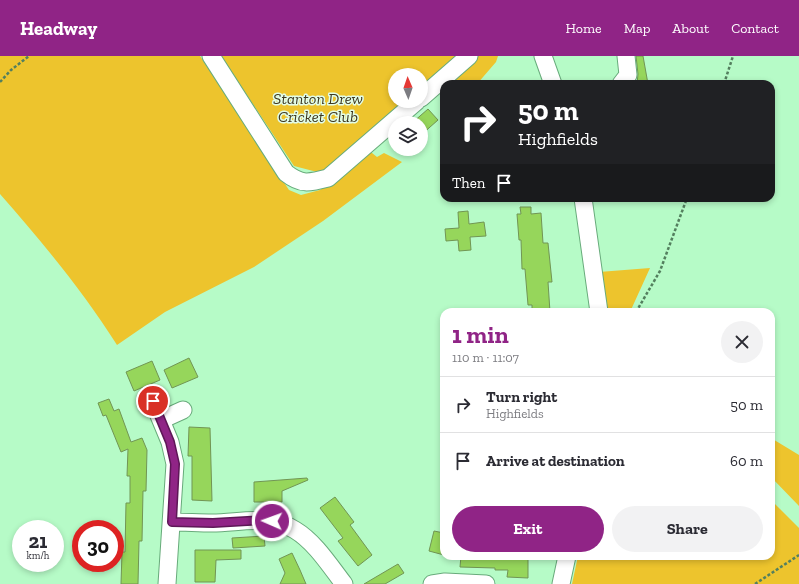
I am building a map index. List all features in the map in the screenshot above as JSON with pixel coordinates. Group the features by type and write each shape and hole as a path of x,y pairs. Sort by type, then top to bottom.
{"street":[{"path":"211,56 286,173 296,181 313,182 328,178 409,108"},
{"path":"442,80 469,56"},
{"path":"543,56 552,80"},
{"path":"624,80 628,75 626,56"},
{"path":"428,92 440,81"},
{"path":"584,202 598,308"},
{"path":"153,401 170,442 175,464 167,584"},
{"path":"161,420 183,410"},
{"path":"172,522 213,523 263,520 281,522 296,530 310,543 344,584"},
{"path":"561,584 566,560"},
{"path":"432,584 445,582 486,584"}],"path":[{"path":"0,82 11,70 30,56"},
{"path":"725,80 733,56"},
{"path":"638,308 660,271 686,202"},
{"path":"756,584 799,555"}],"green space":[{"path":"0,56 200,56 289,190 301,195 320,190 367,149 377,157 384,153 402,162 323,221 254,267 165,312 117,345 62,267 0,194"},
{"name":"Stanton Drew Cricket Club","path":"221,56 458,56 428,82 428,68 388,68 388,108 398,108 321,173 294,166"},
{"path":"475,56 498,56 496,62 480,80 450,80"},
{"path":"650,268 632,308 604,308 599,272"},
{"path":"775,440 799,455 799,506 775,481"},
{"path":"775,504 799,528 799,584 572,584 577,560 775,560"}],"building":[{"path":"636,56 643,56 647,80 637,80"},
{"path":"428,109 438,120 428,129 428,116 420,116"},
{"path":"520,207 531,207 531,214 541,213 543,243 548,243 552,282 548,282 550,308 532,308 532,305 528,305 525,269 522,269 521,240 519,240 517,214 521,214"},
{"path":"468,211 469,224 484,222 486,236 470,237 471,250 459,251 458,240 446,241 445,229 459,228 458,212"},
{"path":"189,358 198,377 172,388 164,370"},
{"path":"152,361 160,380 134,391 126,372"},
{"path":"109,399 114,411 119,409 131,442 142,438 147,450 146,491 143,491 142,541 139,541 138,584 121,584 121,572 124,572 126,503 130,503 130,476 127,476 128,449 121,452 106,415 103,416 98,403"},
{"path":"189,427 210,428 212,501 192,500 192,456 188,456"},
{"path":"307,478 308,480 282,491 282,502 254,502 254,482"},
{"path":"335,497 354,522 350,525 372,555 358,566 338,541 343,538 320,508"},
{"path":"434,531 440,532 440,554 429,551"},
{"path":"264,536 265,546 233,548 232,538"},
{"path":"195,550 241,550 241,559 216,560 215,582 195,582"},
{"path":"292,553 306,584 280,584 285,573 279,559"},
{"path":"461,560 528,560 528,578 507,577 508,570 460,567"},
{"path":"398,564 404,573 385,584 364,584"}],"route":[{"path":"153,401 170,442 175,464 176,479 172,522 213,523 263,520 272,521"}]}
